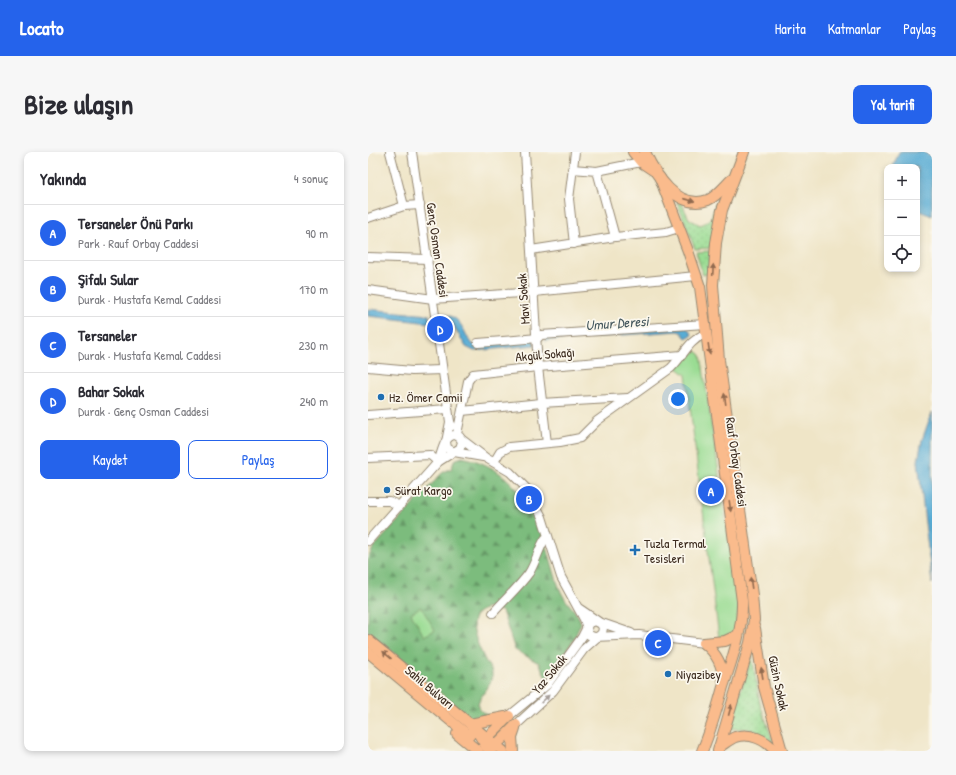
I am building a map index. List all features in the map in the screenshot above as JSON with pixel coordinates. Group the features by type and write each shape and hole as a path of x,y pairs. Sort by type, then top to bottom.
{"main road":[{"name":"Rauf Orbay Caddesi","path":"633,152 641,162 658,175 680,197 687,200 701,202 714,196 735,176"},
{"name":"Rauf Orbay Caddesi","path":"645,152 658,175 696,276 706,329 741,587 742,610 738,635 713,724 702,751"},
{"name":"Rauf Orbay Caddesi","path":"718,749 750,643 754,620 713,299 713,269 718,225 744,152"},
{"name":"Güzin Sokak","path":"754,620 764,687 782,751"},
{"path":"704,643 725,642 738,635"},
{"name":"Sahil Bulvarı","path":"368,640 474,724 488,738"},
{"path":"704,643 713,652 721,664 723,686"},
{"name":"Sahil Bulvarı","path":"368,652 469,736 474,724"},
{"path":"425,700 457,734 491,749"},
{"path":"474,724 509,716"},
{"path":"491,749 488,738 509,716"},
{"name":"Sahil Bulvarı","path":"474,724 491,749"},
{"path":"491,749 516,725"},
{"path":"514,751 512,737 516,725"},
{"path":"718,749 735,737 749,736 762,740 775,751"}],"street":[{"path":"390,152 404,206"},
{"name":"Genç Osman Caddesi","path":"412,152 428,258 447,409 450,422 459,436"},
{"name":"Mavi Sokak","path":"525,152 538,338 538,367 541,403 547,443"},
{"path":"574,152 569,206 574,244"},
{"path":"572,169 597,171 641,162"},
{"path":"597,171 615,237"},
{"path":"368,218 404,206 420,205"},
{"path":"531,250 615,237 666,232 679,228"},
{"path":"368,256 428,258"},
{"path":"368,290 433,299 534,292 696,276"},
{"path":"478,343 538,338 542,335 557,334 706,329"},
{"path":"490,460 505,448 580,438 597,421 671,368 682,355 688,344 706,329"},
{"name":"Akgül Sokağı","path":"459,436 468,381 473,374 682,355"},
{"path":"368,367 412,371 442,370"},
{"path":"462,411 541,403 629,398"},
{"path":"368,415 447,409"},
{"name":"Genç Osman Caddesi","path":"368,541 438,462 446,442 450,422"},
{"path":"490,460 449,450 446,446 446,442 451,435 459,436 522,483 533,497 547,530 562,577 584,619 589,635 598,637 639,635 704,643"},
{"path":"457,451 462,445 459,436"},
{"name":"Genç Osman Caddesi","path":"438,462 457,451"},
{"path":"368,458 430,455 438,462"},
{"path":"368,501 389,501 400,506"},
{"path":"493,613 528,573 535,562 539,548 545,539"},
{"path":"576,606 599,622 639,635"},
{"path":"586,629 591,622 599,622"},
{"path":"598,637 602,633 603,628 599,622"},
{"name":"Yaz Sokak","path":"509,716 547,685 586,629"},
{"name":"Yaz Sokak","path":"516,725 553,691 584,649 598,637"},
{"path":"491,749 508,751"}],"green space":[{"path":"720,201 710,248 695,249 677,202 682,204 689,219 700,225 709,220 715,203"},
{"path":"710,251 708,274 703,275 696,252"},
{"path":"696,351 701,355 739,606 734,634 719,638 686,375 676,367"},
{"path":"462,457 479,462 495,470 518,491 536,519 550,556 561,592 581,623 573,641 546,678 539,663 515,650 502,611 489,608 480,611 474,618 474,630 481,651 491,670 492,679 478,703 480,710 490,717 472,720 368,631 368,558 374,547 442,473 452,468 454,460"},
{"path":"421,607 435,630 424,636 411,613"},
{"path":"752,656 760,704 774,744 763,735 753,730 728,729"}],"water":[{"path":"899,152 923,152 932,156 932,216 920,211 920,164 894,164"},
{"path":"368,309 429,315 430,323 368,316"},
{"path":"442,315 453,317 460,323 473,345 534,339 535,345 474,351 466,347 452,323 443,323"},
{"path":"687,327 692,335 686,338 681,332 677,331 545,341 544,336"},
{"path":"932,412 932,584 918,461 922,440"}],"place":[{"name":"Bahar Sokak","path":"440,329"},
{"name":"Hz. Ömer Camii","path":"381,397"},
{"name":"Sürat Kargo","path":"387,490"},
{"name":"Tersaneler Önü Parkı","path":"711,491"},
{"name":"Şifalı Sular","path":"529,499"},
{"name":"Tuzla Termal Tesisleri","path":"635,550"},
{"name":"Tersaneler","path":"658,643"},
{"name":"Niyazibey","path":"668,674"}],"water label":[{"name":"Umur Deresi","path":"617,323"}]}
